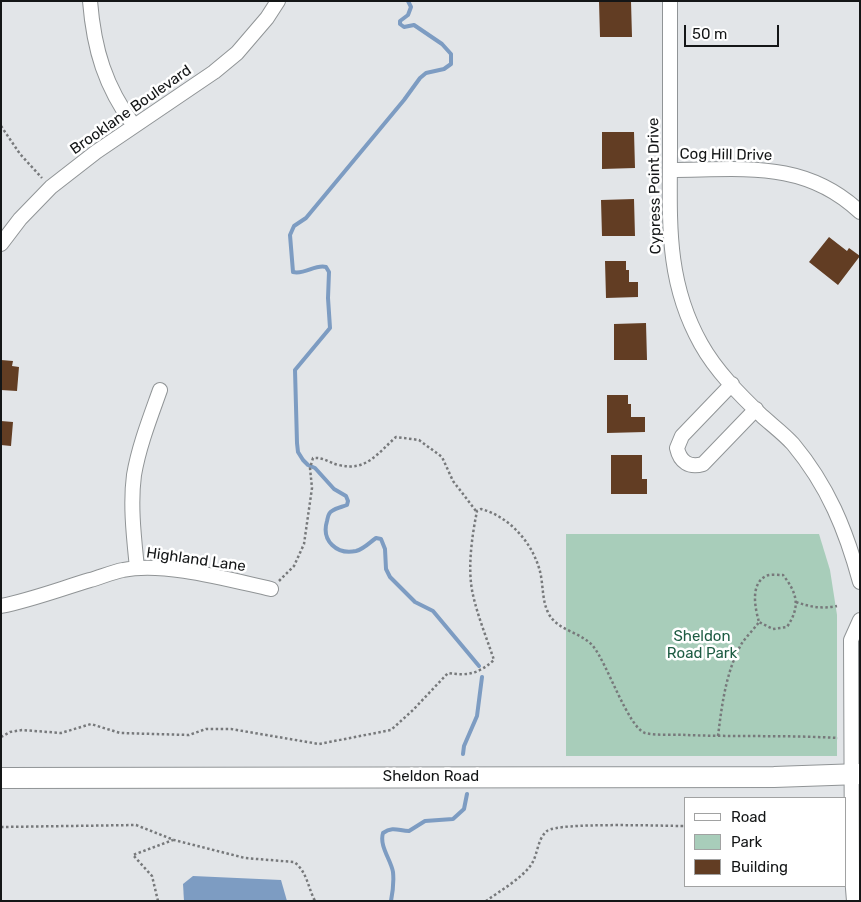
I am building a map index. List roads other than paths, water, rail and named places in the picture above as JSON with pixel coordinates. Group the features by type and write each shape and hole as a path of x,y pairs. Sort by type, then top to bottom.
{"main road":[{"name":"Sheldon Road","path":"1,778 774,777 856,774"}],"street":[{"path":"90,1 98,55 107,81 124,113 134,126"},
{"name":"Brooklane Boulevard","path":"1,244 20,218 51,187 96,152 214,72 237,53 267,18 278,1"},
{"name":"Cypress Point Drive","path":"670,1 670,240 676,282 685,311 701,345 732,384 792,444 824,488 840,519 860,582"},
{"name":"Cog Hill Drive","path":"670,170 765,170 799,176 825,186 860,212"},
{"path":"732,384 682,436 677,448 682,461 688,465 696,466 703,464 756,410"},
{"path":"137,568 134,545 134,476 142,444 160,390"},
{"name":"Highland Lane","path":"1,606 122,570 137,568 161,568 271,589"},
{"path":"854,901 852,876 856,774 852,739 851,640 860,620"}],"water":[{"path":"193,876 281,880 287,901 184,901 183,884"}],"waterway":[{"path":"408,1 411,7 408,15 400,21 400,24 404,27 414,25 442,44 451,54 451,64 444,69 426,73 420,78 306,218 294,226 290,235 293,272 302,272 322,266 326,267 329,272 330,328 295,370 297,443 298,452 303,460 315,468 334,489 346,496 348,501 347,505 334,510 328,515 326,535 332,545 337,549 349,552 359,550 376,538 381,539 385,549 386,569 390,577 415,602 433,611 479,666"},
{"path":"463,754 464,746 477,716 482,677"},
{"path":"391,901 393,872 384,848 383,833 393,829 409,831 425,821 453,819 464,809 467,794"}],"park label":[{"name":"Sheldon Road Park","path":"702,646"}]}
